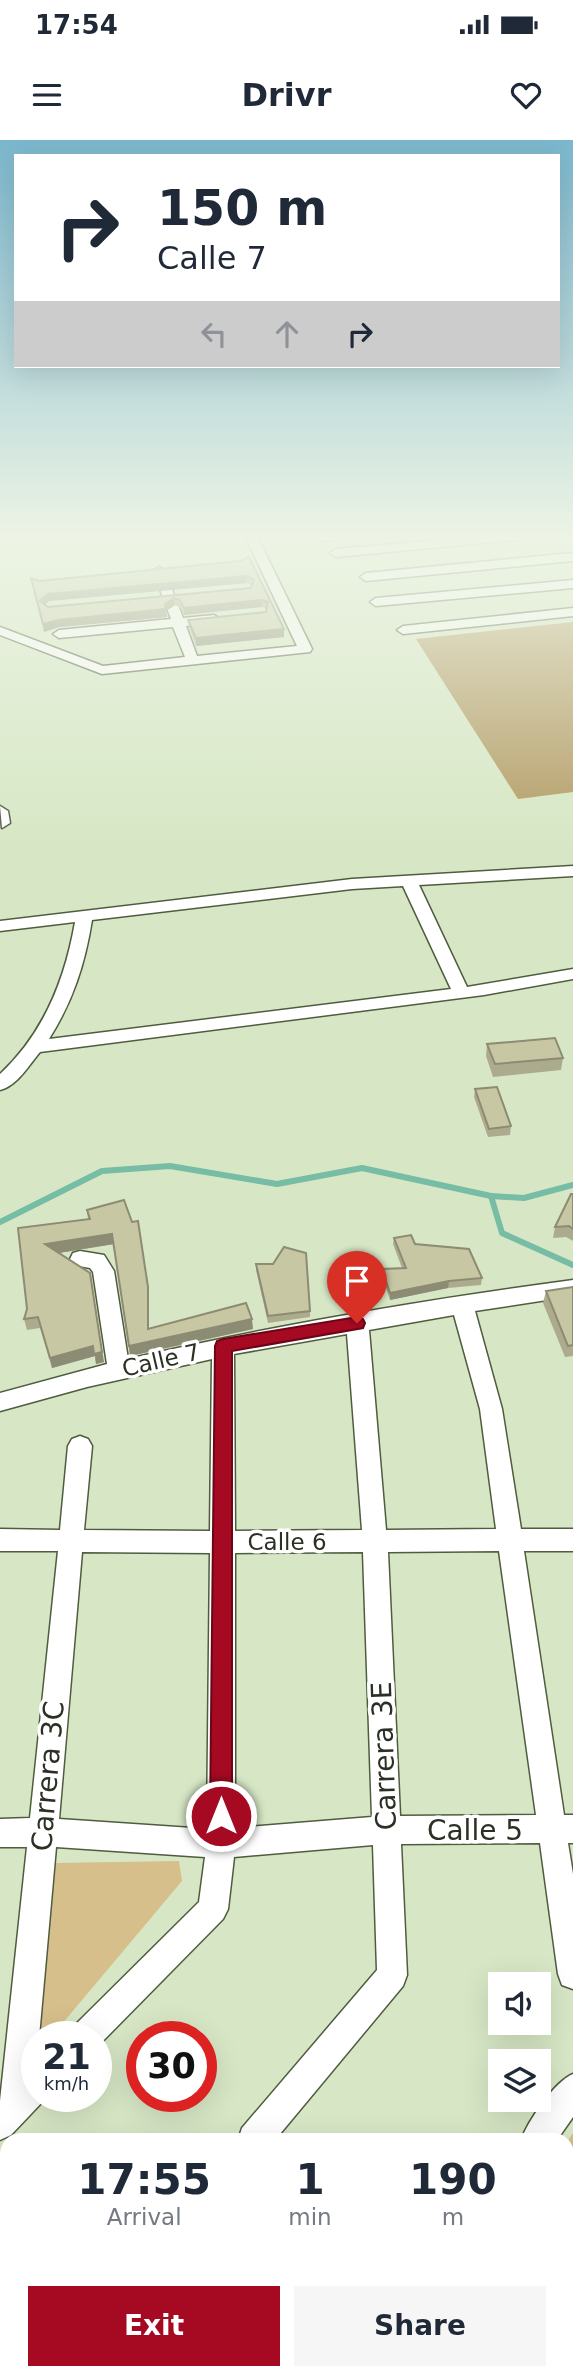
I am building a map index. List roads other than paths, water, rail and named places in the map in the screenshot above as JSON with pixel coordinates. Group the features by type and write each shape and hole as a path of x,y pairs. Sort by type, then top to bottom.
{"street":[{"path":"20,638 102,670 280,642"},
{"path":"178,638 185,658"},
{"path":"185,658 304,649 299,638"},
{"path":"0,926 352,884 573,871"},
{"path":"409,881 461,992"},
{"path":"0,1084 18,1069 33,1047 72,978 84,916"},
{"path":"33,1047 461,992 573,974"},
{"path":"80,1259 97,1261 103,1271 118,1370"},
{"name":"Calle 7","path":"0,1402 118,1370 223,1346 462,1303 573,1288"},
{"path":"462,1303 491,1409 563,1829 573,1974"},
{"name":"Carrera 3E","path":"260,2133 392,1975 375,1541 357,1323"},
{"path":"101,2021 213,1909 221,1844 223,1346"},
{"name":"Carrera 3C","path":"18,2105 80,1446"},
{"name":"Calle 6","path":"0,1540 573,1540"},
{"name":"Calle 5","path":"0,1833 43,1832 221,1844 386,1830 563,1829"},
{"path":"542,2133 573,2090"}],"waterway":[{"path":"0,1222 102,1171 170,1166 277,1184 362,1168 491,1196"},
{"path":"491,1196 524,1198 573,1185"},
{"path":"491,1196 502,1233 573,1265"}]}
